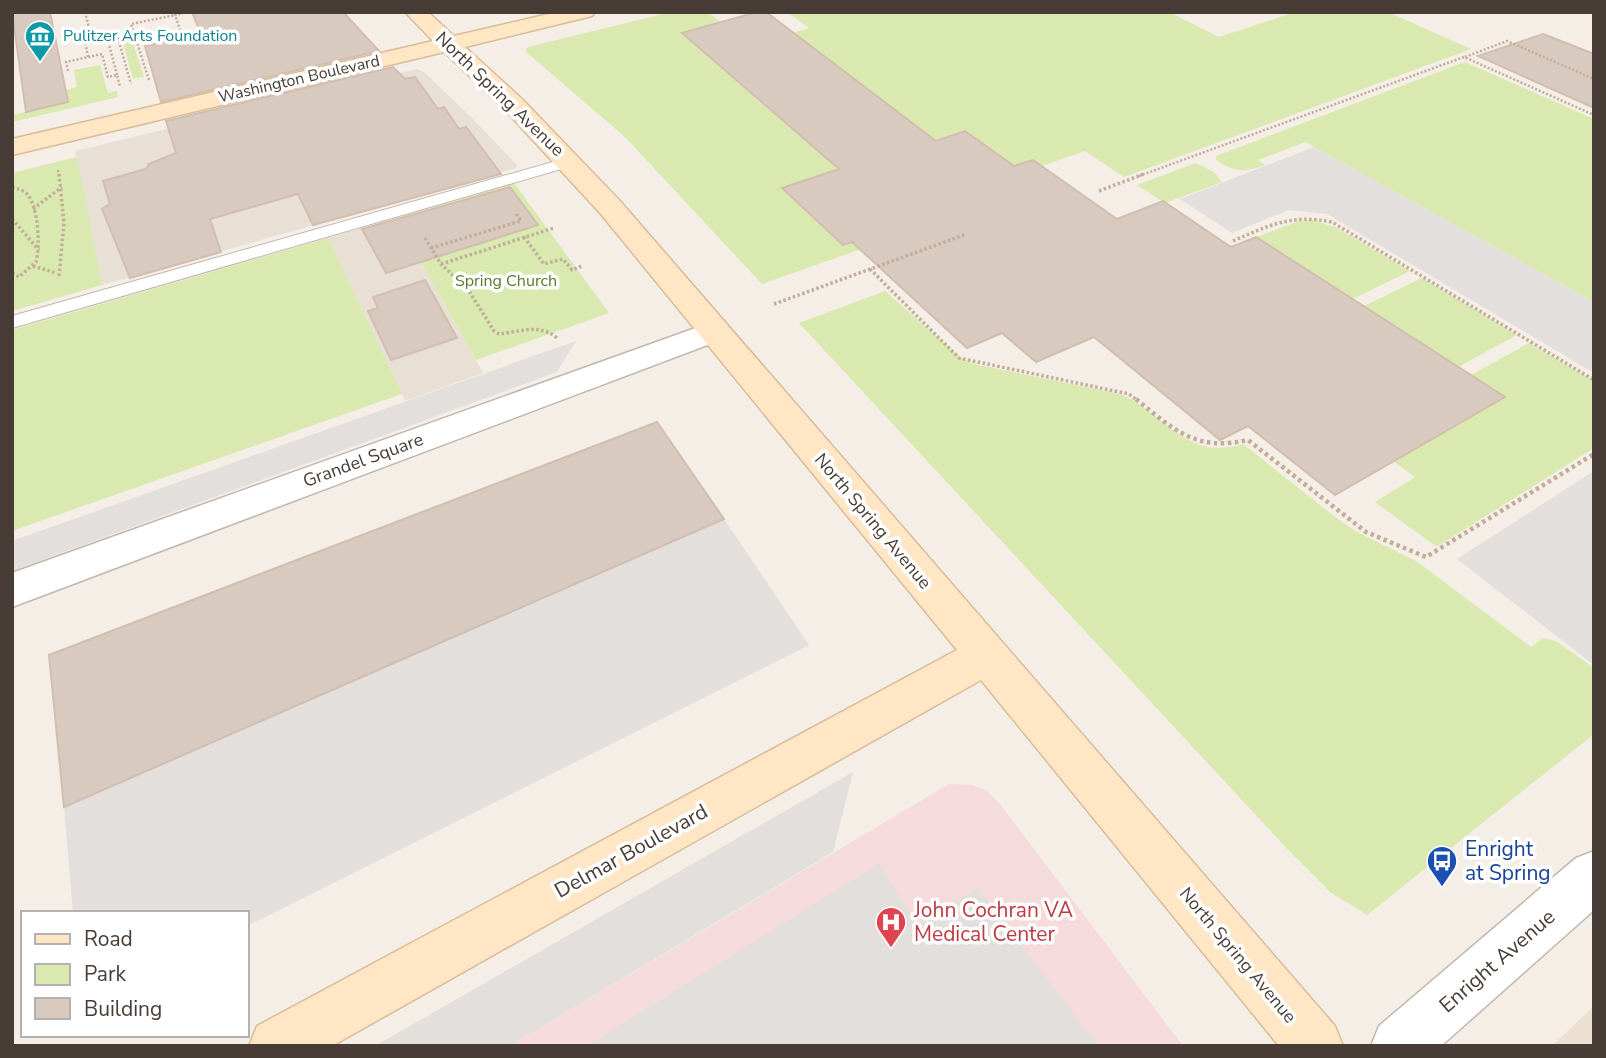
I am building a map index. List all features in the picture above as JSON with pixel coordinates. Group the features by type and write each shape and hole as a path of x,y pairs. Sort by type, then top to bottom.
{"street":[{"name":"North Spring Avenue","path":"415,12 570,162 1315,1046"},
{"name":"Washington Boulevard","path":"12,146 585,12"},
{"name":"Grandel Square","path":"12,590 715,331"},
{"name":"Delmar Boulevard","path":"277,1046 985,656"},
{"name":"Enright Avenue","path":"1399,1046 1594,876"}],"lane":[{"path":"12,321 570,162"}],"path":[{"path":"85,12 92,40"},
{"path":"155,12 157,19"},
{"path":"88,57 85,41 117,35 131,84 150,80 131,24 188,12"},
{"path":"175,15 183,38"},
{"path":"107,37 120,84"},
{"path":"1099,191 1507,41 1594,79"},
{"path":"68,71 66,62 102,54 108,77 117,75"},
{"path":"1464,57 1594,115"},
{"path":"57,162 66,231 59,274 61,308"},
{"path":"12,187 26,191 33,209 39,250 33,266 12,280"},
{"path":"33,209 62,187"},
{"path":"431,248 521,220 516,213"},
{"path":"1233,241 1284,218 1308,216 1332,222 1594,380"},
{"path":"12,219 39,250"},
{"path":"441,264 554,228"},
{"path":"421,232 441,264 469,291 494,331 499,334 541,329 552,332 557,338"},
{"path":"774,304 964,235"},
{"path":"524,237 544,264 563,259 572,270 582,266"},
{"path":"33,266 59,274"},
{"path":"870,269 959,358 1129,394 1180,435 1226,445 1248,440 1366,532 1426,558 1594,454"},
{"path":"12,274 19,277"}],"shaded area":[{"path":"417,69 424,72 470,116 517,165 516,168 102,285 75,151"},
{"path":"1314,147 1594,302 1594,373 1327,214 1289,210 1232,233 1180,199"},
{"path":"396,218 483,373 405,401 328,238"},
{"path":"576,341 557,372 12,571 12,541"},
{"path":"1594,471 1594,665 1457,559"},
{"path":"724,519 809,645 248,926 248,911 73,911 64,807"},
{"path":"853,772 833,852 510,1046 375,1046"},
{"name":"John Cochran VA Medical Center","path":"949,784 972,785 987,791 1000,804 1183,1046 510,1046"},
{"path":"879,864 918,926 978,888 1098,1046 587,1046"},
{"path":"1594,1006 1594,1046 1552,1046"}],"green space":[{"path":"671,12 707,12 725,25 689,40 839,169 783,188 915,219 924,227 762,284 625,137 525,51 528,47"},
{"path":"787,12 1169,12 1219,37 1295,12 1388,12 1471,49 1124,177 1085,151 1042,166 1033,160 1014,166 965,131 936,141 793,33 809,28"},
{"path":"131,37 144,77 133,79 122,39"},
{"path":"1465,62 1594,119 1594,302 1305,142 1258,160 1265,165 1251,169 1234,169 1216,160 1216,156"},
{"path":"100,65 108,93 117,91 118,97 12,122 12,115 68,102 66,90 77,87 74,70"},
{"path":"77,157 102,285 12,311 12,173"},
{"path":"1196,163 1214,172 1222,182 1165,203 1137,185"},
{"name":"Spring Church","path":"514,183 609,313 476,360 396,218"},
{"path":"1313,220 1337,228 1410,271 1353,299 1256,237 1299,221"},
{"path":"328,238 402,394 12,531 12,330"},
{"path":"1422,278 1517,335 1458,367 1364,306"},
{"path":"885,291 960,357 974,364 1120,394 1136,402 1190,441 1223,448 1243,444 1355,531 1416,561 1531,647 1543,638 1556,641 1594,668 1594,734 1367,915 1330,892 799,323"},
{"path":"1529,343 1594,381 1594,448 1438,546 1434,545 1375,502 1415,477 1393,461 1504,398 1471,375"}],"building":[{"name":"Pulitzer Arts Foundation","path":"12,12 50,12 68,102 26,112"},
{"path":"192,12 343,12 379,51 161,102 145,46 201,34"},
{"path":"757,12 766,12 936,141 965,131 1014,166 1033,160 1117,219 1163,201 1231,247 1256,237 1505,397 1335,495 1248,426 1220,440 1094,337 1036,362 1002,333 967,348 852,242 843,245 782,188 839,169 682,33"},
{"path":"1543,34 1594,54 1594,108 1478,56"},
{"path":"393,67 405,79 415,77 438,109 444,107 459,129 466,127 501,174 313,225 298,194 210,219 221,252 130,278 102,209 110,204 103,181 146,169 149,164 176,153 166,121"},
{"path":"510,187 538,225 386,273 362,229"},
{"path":"425,280 457,338 391,360 368,311 378,308 373,297"},
{"path":"657,422 724,519 64,807 49,655"}],"place":[{"name":"Pulitzer Arts Foundation","path":"40,63"},
{"name":"Enright at Spring","path":"1442,888"},
{"name":"John Cochran VA Medical Center","path":"891,949"}]}
